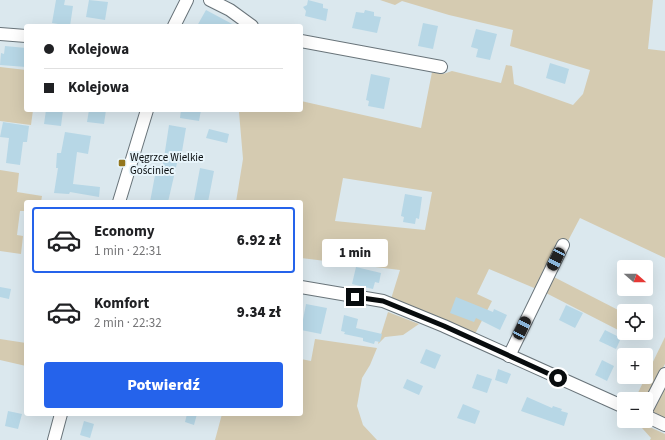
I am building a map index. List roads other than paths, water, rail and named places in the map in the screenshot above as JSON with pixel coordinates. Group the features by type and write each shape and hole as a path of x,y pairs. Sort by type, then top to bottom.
{"street":[{"path":"175,24 187,0"},
{"path":"210,0 230,10 249,24"},
{"path":"0,34 24,36"},
{"path":"303,41 441,67"},
{"path":"121,200 146,112"},
{"path":"509,356 563,245"},
{"path":"303,287 383,301 617,404"},
{"path":"653,397 665,374"},
{"path":"54,440 60,416"},
{"path":"653,419 665,425"}],"place":[{"name":"Węgrzce Wielkie Gościniec","path":"122,163"}]}
